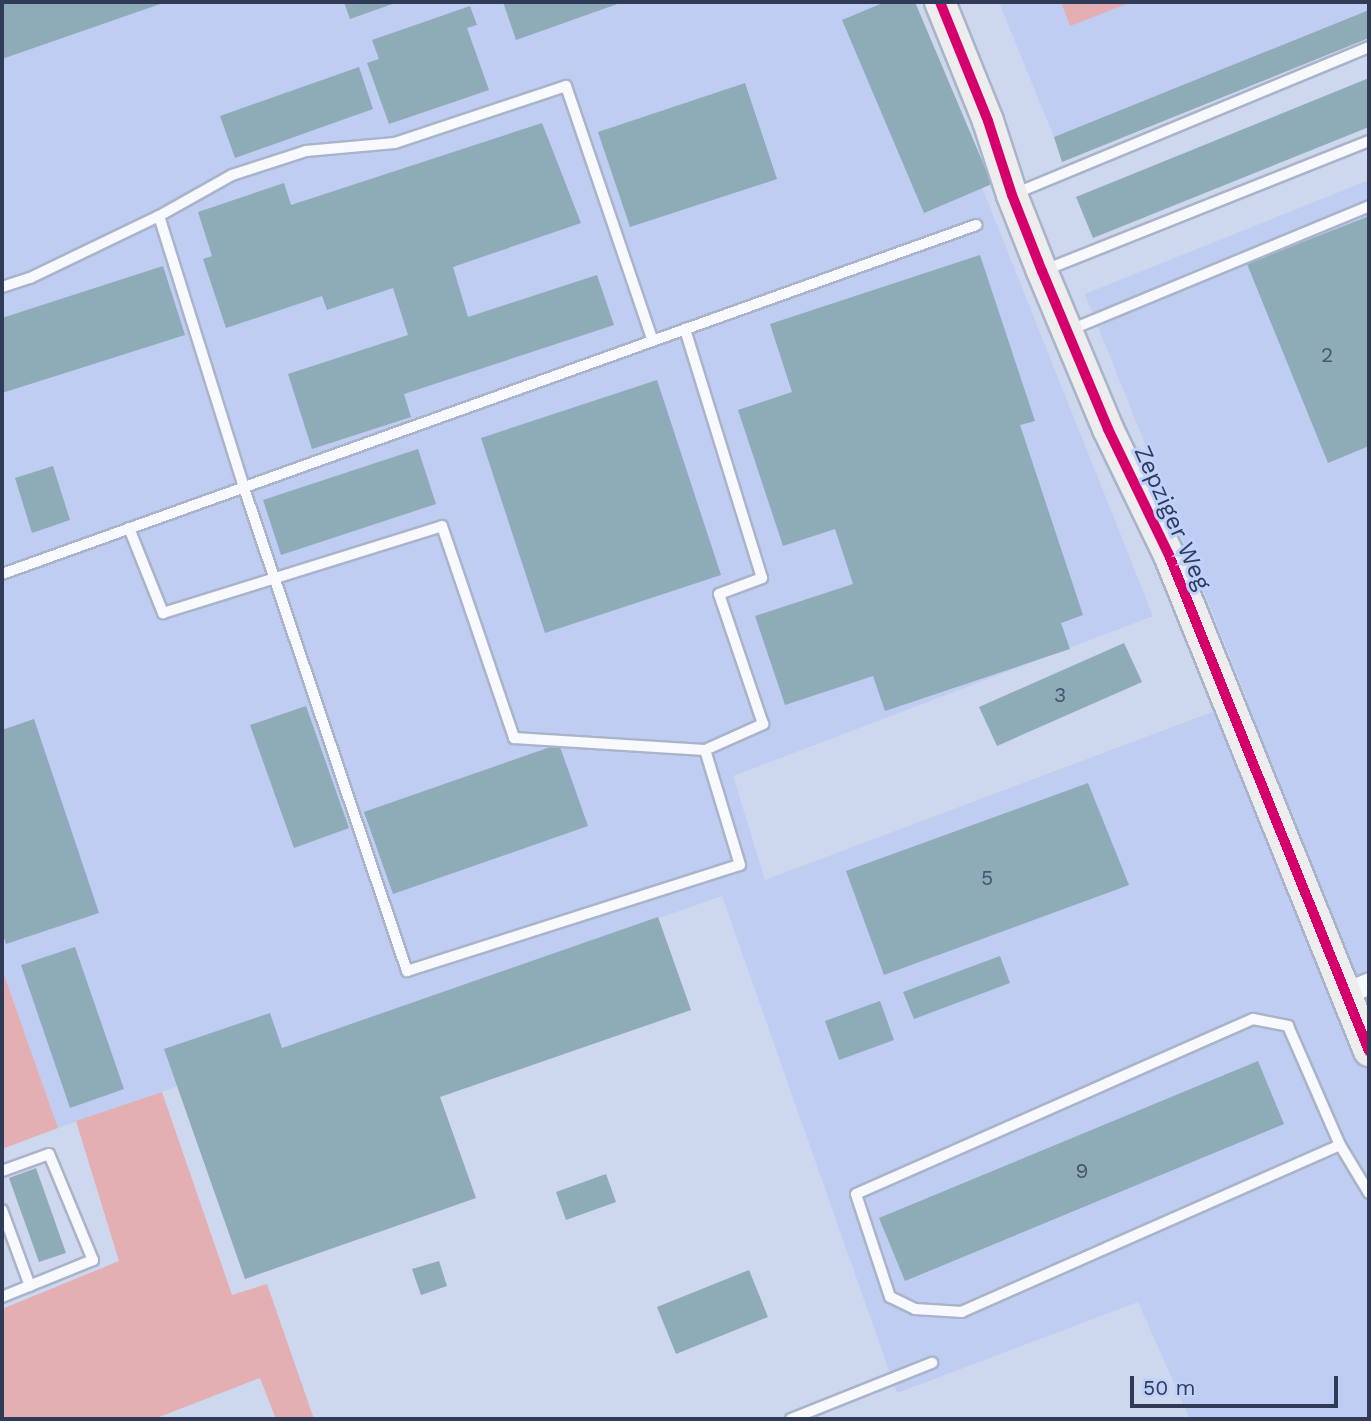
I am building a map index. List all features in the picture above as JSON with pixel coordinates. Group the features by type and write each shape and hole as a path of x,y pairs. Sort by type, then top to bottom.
{"street":[{"name":"Zepziger Weg","path":"940,2 988,121 1012,195 1108,429 1169,555 1357,988 1369,1051"}],"lane":[{"path":"1012,195 1369,47"},
{"path":"2,287 30,278 159,216 232,176 306,151 395,143 566,86 653,341"},
{"path":"1042,271 1369,141"},
{"path":"1068,331 1369,206"},
{"path":"159,216 244,488 407,971 740,864 705,750"},
{"path":"2,574 976,225"},
{"path":"129,528 163,613 442,526 514,738 705,750 763,724 719,594 762,578 685,329"},
{"path":"1340,1145 962,1312 915,1309 890,1297 856,1194 1253,1019 1288,1026 1340,1145 1369,1193"},
{"path":"2,1171 49,1154 93,1260 2,1297"},
{"path":"2,1210 30,1286"},
{"path":"791,1419 932,1363"}],"shaded area":[{"path":"2,2 908,2 1153,616 733,776 765,880 1247,699 1085,294 1369,180 1369,1419 1190,1419 1138,1302 897,1393 722,896 58,1128 2,969"},
{"path":"999,2 1369,2 1369,10 1054,137"},
{"path":"1061,2 1132,2 1070,26"},
{"path":"2,969 58,1128 2,1149"},
{"path":"162,1092 232,1295 267,1284 314,1419 276,1419 260,1378 154,1419 2,1419 2,1309 119,1261 76,1121"}],"building":[{"path":"2,2 166,2 2,59"},
{"path":"344,2 398,2 350,19"},
{"path":"503,2 623,2 516,40"},
{"path":"885,2 915,2 992,184 924,213 842,20"},
{"path":"470,6 477,25 467,28 489,90 389,124 367,63 379,59 372,40"},
{"path":"1369,10 1369,38 1062,162 1054,137"},
{"path":"359,67 373,109 235,158 220,116"},
{"path":"1369,78 1369,127 1093,238 1076,197"},
{"path":"745,83 777,179 630,227 598,132"},
{"path":"542,123 581,223 453,267 468,317 597,275 614,325 404,394 411,417 312,449 288,374 408,335 393,288 327,310 322,296 226,328 203,259 212,256 198,212 284,183 291,205"},
{"path":"1369,216 1369,446 1328,463 1247,264"},
{"path":"980,255 1035,421 1020,425 1083,615 1061,623 1070,649 885,711 873,676 785,705 755,616 853,584 835,529 783,546 738,410 792,392 770,324"},
{"path":"163,266 185,335 2,393 2,318"},
{"path":"657,380 721,575 545,633 481,438"},
{"path":"418,449 436,504 281,555 263,500"},
{"path":"53,466 70,520 32,533 15,478"},
{"path":"1124,643 1142,682 997,746 979,707"},
{"path":"306,706 349,828 294,848 250,725"},
{"path":"34,719 99,913 6,944 2,932 2,730"},
{"path":"559,744 588,826 393,894 364,812"},
{"path":"1088,783 1129,885 884,975 846,871"},
{"path":"658,917 691,1010 440,1097 476,1198 245,1279 164,1049 270,1013 282,1048"},
{"path":"75,947 124,1089 70,1108 21,965"},
{"path":"1000,956 1010,983 914,1019 903,992"},
{"path":"880,1001 894,1040 839,1060 825,1021"},
{"path":"1258,1061 1284,1124 905,1281 879,1218"},
{"path":"36,1168 66,1253 39,1262 9,1178"},
{"path":"606,1174 616,1202 566,1220 556,1192"},
{"path":"439,1261 447,1286 421,1295 412,1269"},
{"path":"749,1270 768,1317 676,1354 657,1307"}],"cycle path":[{"path":"940,2 988,121 1012,195 1042,271 1108,429 1169,555 1369,1051"}]}
